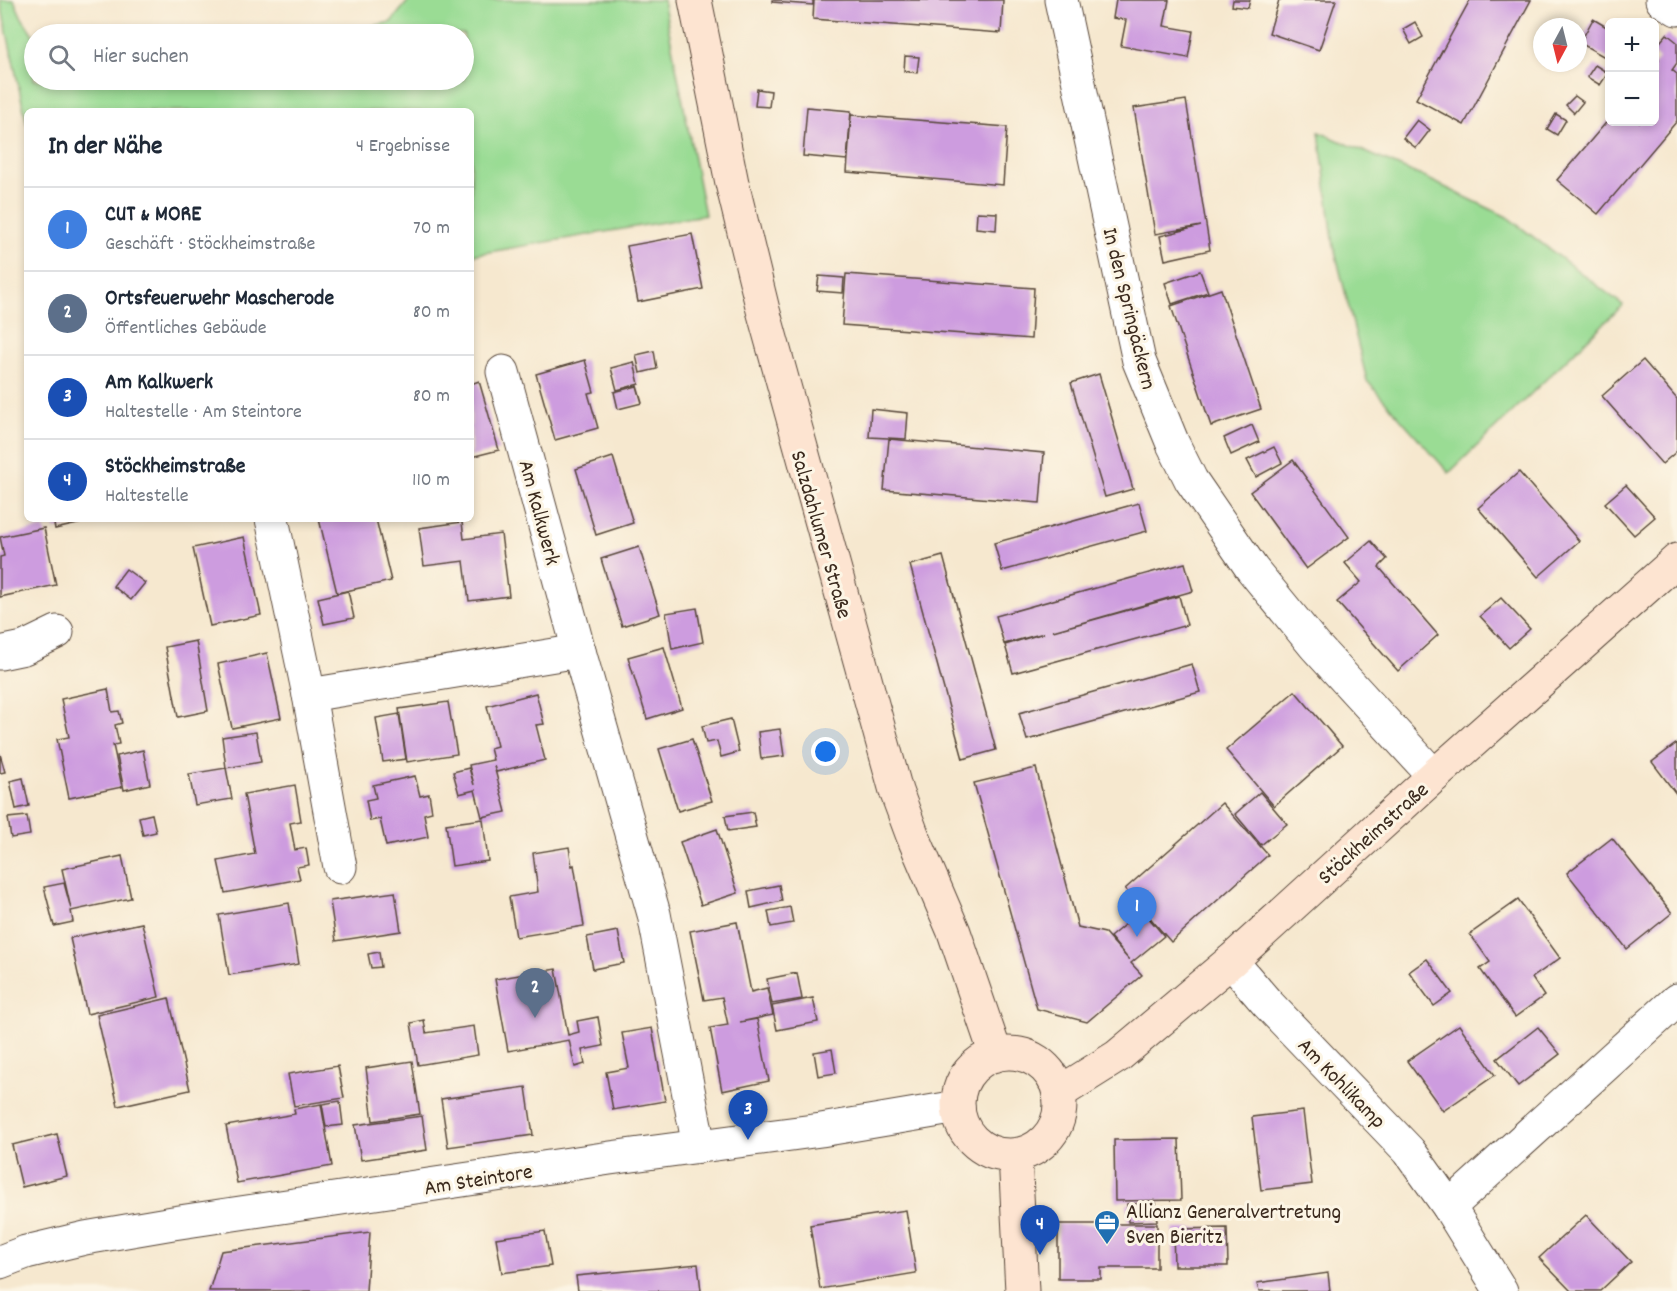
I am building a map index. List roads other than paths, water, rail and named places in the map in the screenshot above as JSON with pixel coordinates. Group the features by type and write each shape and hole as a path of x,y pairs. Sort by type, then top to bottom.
{"main road":[{"name":"Salzdahlumer Straße","path":"695,0 732,183 763,310 892,779 912,834 954,932 996,1055"},
{"name":"Stöckheimstraße","path":"1059,1093 1118,1056 1231,961 1434,776 1677,560"},
{"path":"1012,1053 1028,1057 1042,1066 1053,1078 1059,1093 1060,1110 1055,1127 1045,1141 1031,1150 1015,1155 1001,1155 976,1144 960,1121 959,1093 964,1080 983,1060 996,1055 1012,1053"},
{"path":"1015,1155 1022,1291"}],"street":[{"name":"In den Springäckern","path":"1061,0 1139,361 1173,444 1191,480 1252,569 1315,645 1434,776"},
{"path":"1662,0 1677,9"},
{"name":"Am Kalkwerk","path":"503,372 654,914 699,1146"},
{"path":"273,522 309,695 340,867"},
{"path":"0,653 24,648 57,632"},
{"path":"309,695 579,651"},
{"name":"Am Kohlikamp","path":"1231,961 1267,1003 1409,1151 1449,1207 1501,1291"},
{"path":"1449,1207 1677,1000"},
{"name":"Am Steintore","path":"0,1262 26,1252 85,1238 162,1225 821,1130 958,1107"}],"place":[{"name":"CUT & MORE","path":"1137,937"},
{"name":"Ortsfeuerwehr Mascherode","path":"535,1018"},
{"name":"Am Kalkwerk","path":"748,1140"},
{"name":"Allianz Generalvertretung Sven Bieritz","path":"1107,1246"},
{"name":"Stöckheimstraße","path":"1040,1255"}]}
